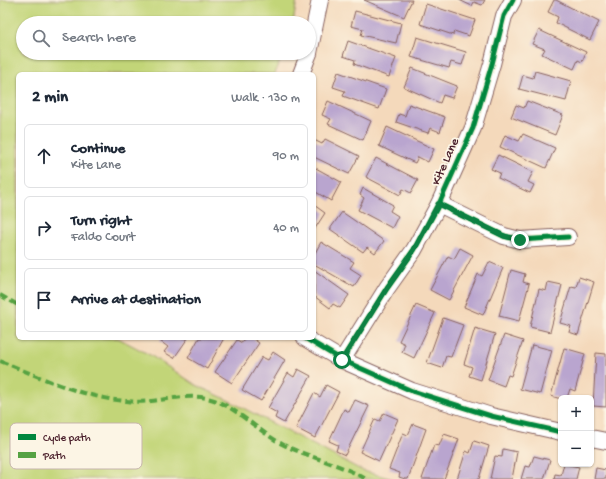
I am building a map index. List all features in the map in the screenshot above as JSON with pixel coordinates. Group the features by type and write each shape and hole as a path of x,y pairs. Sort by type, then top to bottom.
{"street":[{"path":"316,19 320,0"},
{"name":"Kite Lane","path":"342,360 387,288 414,250 438,204 473,128 492,64 504,16 513,0"},
{"path":"302,72 306,60"},
{"path":"438,204 484,227 520,240 568,238"},
{"path":"308,340 342,360 412,391 492,416 558,431"},
{"path":"594,439 606,441"}],"green space":[{"path":"0,0 297,0 294,16 16,16 16,60 280,60 276,72 16,72 16,340 122,340 150,355 196,385 228,400 363,471 393,479 0,479"}],"building":[{"path":"364,0 412,0 404,17"},
{"path":"459,0 485,0 482,5 474,2 472,6"},
{"path":"554,0 599,22 590,40 556,23 558,17 548,12"},
{"path":"426,4 475,20 469,36 454,31 453,35 420,24"},
{"path":"355,11 401,23 396,43 361,35 363,29 351,26"},
{"path":"539,30 586,52 582,62 578,60 574,69 542,54 545,49 532,44"},
{"path":"417,37 466,52 462,65 451,62 449,68 411,57"},
{"path":"348,41 396,58 389,77 354,64 355,60 343,56"},
{"path":"412,68 457,86 452,98 443,95 440,103 404,87"},
{"path":"535,71 571,81 566,101 519,89 523,75 533,78"},
{"path":"338,72 386,89 379,109 343,96 345,91 333,87"},
{"path":"328,101 371,121 363,140 328,124 331,119 322,115"},
{"path":"527,101 563,115 555,135 511,117 516,105 524,108"},
{"path":"409,104 445,117 440,132 430,128 428,133 396,122 399,114 405,116"},
{"path":"387,127 434,149 428,162 418,157 415,163 379,146"},
{"path":"523,134 555,148 546,168 500,147 505,135 519,141"},
{"path":"325,139 359,156 349,174 316,158 316,141 322,144"},
{"path":"498,155 533,172 528,182 534,185 530,193 498,178 500,173 491,169"},
{"path":"376,158 418,180 411,193 403,189 400,195 366,177"},
{"path":"316,168 341,182 331,201 316,192"},
{"path":"363,188 393,205 390,211 398,216 392,228 358,210 364,198 360,195"},
{"path":"316,206 325,213 316,227"},
{"path":"342,212 384,241 375,253 367,247 363,252 330,229"},
{"path":"321,242 354,262 350,268 361,275 354,287 316,265 316,251"},
{"path":"460,248 473,255 449,300 430,290 448,256 454,259"},
{"path":"489,262 503,268 483,315 464,307 478,274 482,276"},
{"path":"511,270 525,274 523,282 529,284 519,321 499,316"},
{"path":"316,271 349,295 340,308 333,304 330,308 316,298"},
{"path":"579,277 594,282 578,335 569,332 571,326 560,323 571,286 576,287"},
{"path":"548,282 562,285 550,332 530,327 539,289 546,291"},
{"path":"416,305 435,313 414,358 402,352 405,344 399,341"},
{"path":"443,318 463,325 451,357 446,356 442,368 427,363"},
{"path":"475,328 495,334 481,380 469,376 472,367 464,364"},
{"path":"504,335 523,341 511,376 508,375 504,386 488,380"},
{"path":"187,340 174,358 164,352 168,347 160,341"},
{"path":"198,340 223,340 207,369 188,358"},
{"path":"237,340 242,343 244,340 255,340 259,343 232,383 215,372"},
{"path":"532,345 552,350 540,394 520,389"},
{"path":"564,348 585,354 575,391 570,389 568,395 558,395 558,398 551,396"},
{"path":"273,352 285,360 261,401 242,390 262,357 268,360"},
{"path":"596,353 606,354 606,407 594,406"},
{"path":"298,369 311,376 284,423 275,418 277,413 268,408 288,373 294,377"},
{"path":"326,385 339,392 315,438 296,428 314,393 320,397"},
{"path":"355,400 369,406 345,455 336,451 338,445 329,441 344,409 349,412"},
{"path":"384,413 398,419 379,461 360,452 375,419 380,421"},
{"path":"413,424 426,429 408,479 405,479 399,477 400,473 389,469 403,433 408,435"},
{"path":"444,434 459,439 444,479 422,479 434,445 439,446"},
{"path":"474,441 489,446 479,479 457,479 466,451 470,453"},
{"path":"503,449 517,452 512,479 490,479 495,456 502,457"},
{"path":"534,456 550,460 544,479 521,479 525,466 530,467"},
{"path":"563,467 579,467 576,479 554,479 555,474 561,475"},
{"path":"596,468 606,470 606,479 594,479"}],"marked path":[{"path":"0,295 16,304"},
{"path":"0,361 62,386 94,396 110,399 142,402 182,397 198,397 214,400 239,414 282,444 356,473 366,479"}],"cycle path":[{"path":"342,360 387,288 414,250 439,204 473,128 492,64 504,16 513,0"},
{"path":"439,204 504,236 520,240 568,237"},
{"path":"308,340 342,360 412,391 491,416 558,431"}],"route":[{"path":"342,360 387,288 414,250 438,204 504,236 520,240"}]}
